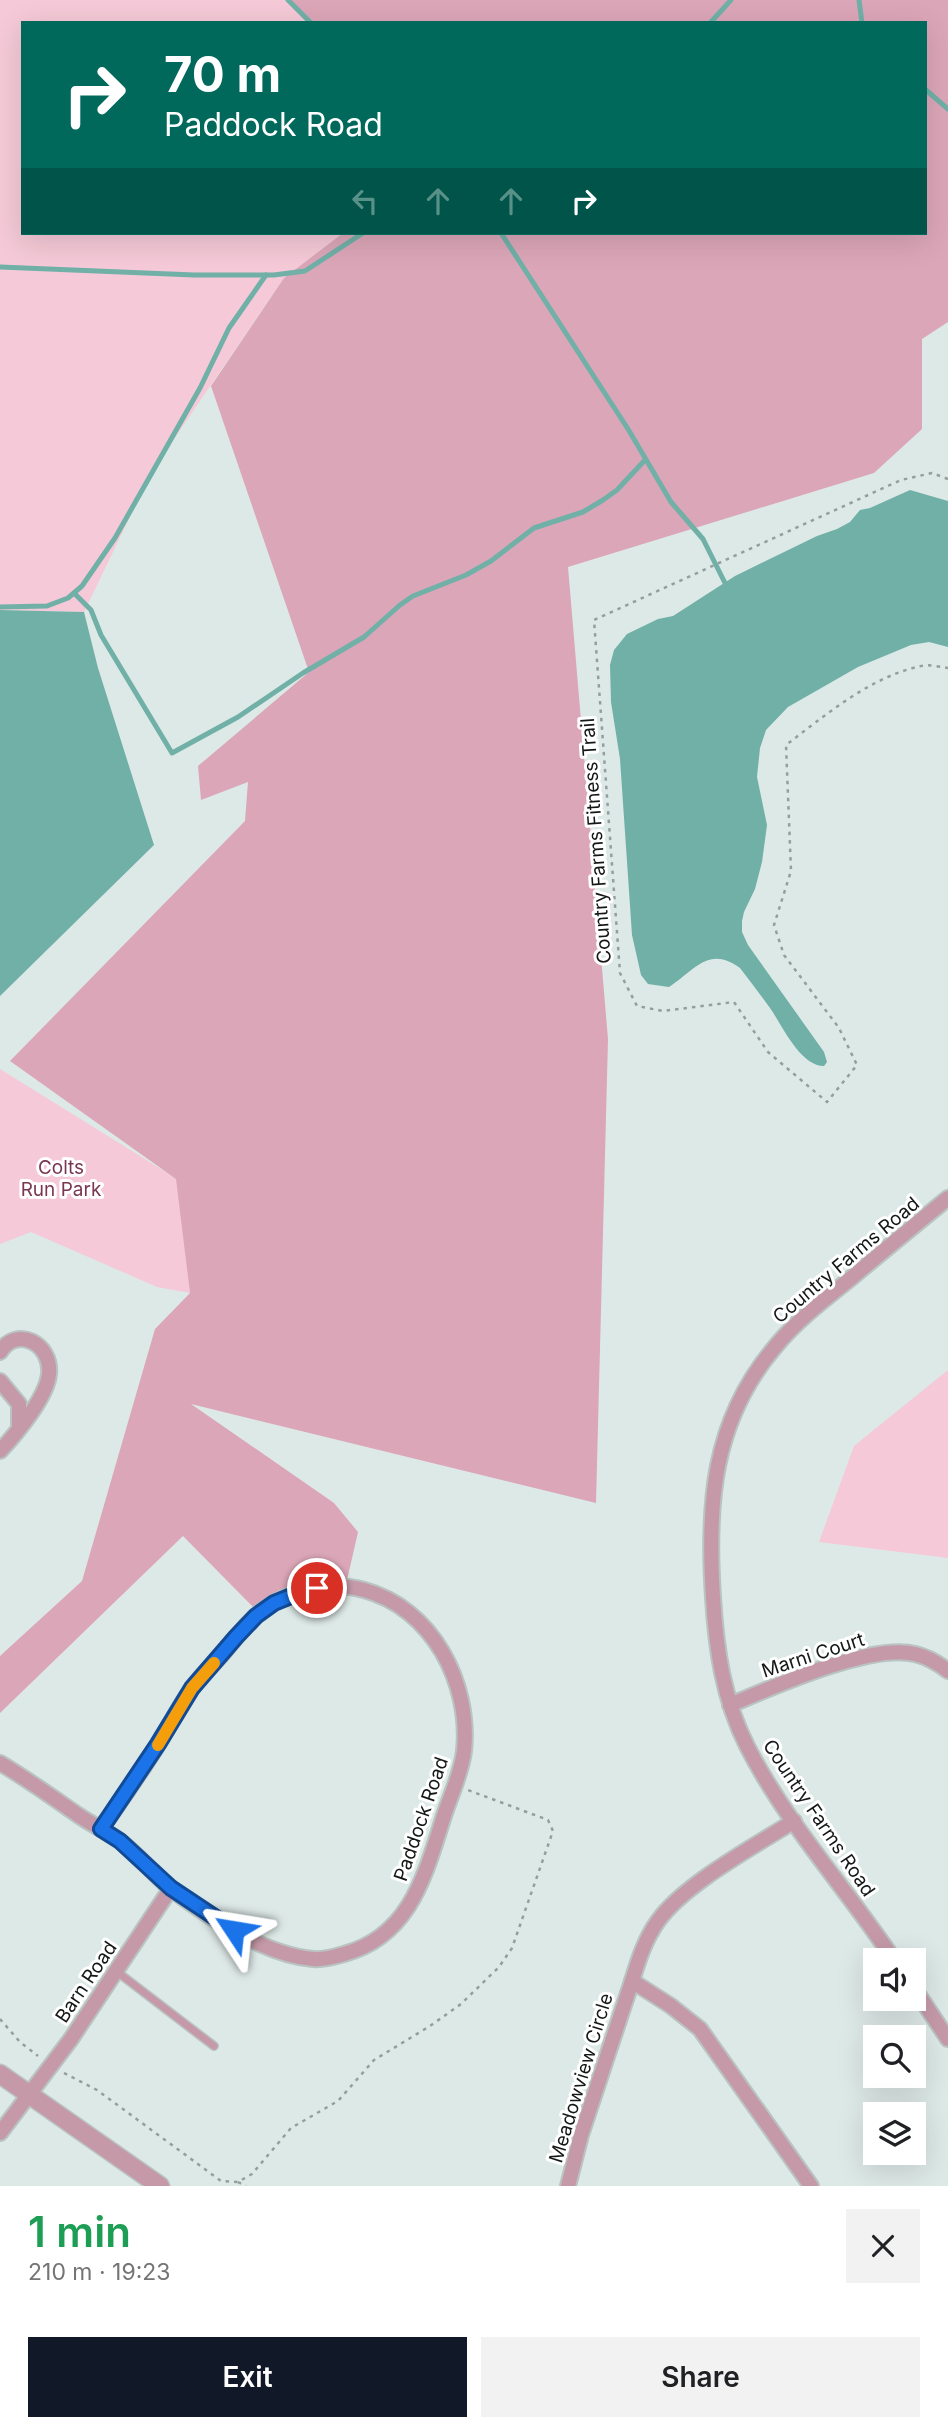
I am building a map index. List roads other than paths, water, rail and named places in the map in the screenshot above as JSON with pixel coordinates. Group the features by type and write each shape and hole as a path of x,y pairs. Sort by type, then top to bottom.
{"street":[{"name":"Country Farms Road","path":"885,1948 794,1821 752,1755 730,1705 715,1630 710,1535 713,1485 734,1413 759,1368 792,1328 948,1198"},
{"path":"0,1352 4,1346 21,1339 42,1348 47,1356 49,1376 38,1400 0,1451"},
{"path":"0,1381 19,1404 19,1428"},
{"name":"Paddock Road","path":"0,1763 101,1829 120,1841 171,1888 246,1937 282,1954 314,1960 357,1951 387,1933 408,1908 428,1865 455,1786 464,1750 462,1699 455,1678 433,1640 410,1612 391,1599 356,1588 317,1588 274,1603 256,1616 192,1688 101,1829"},
{"name":"Marni Court","path":"730,1705 842,1663 880,1654 915,1653 935,1661 948,1671"},
{"name":"Meadowview Circle","path":"568,2186 581,2135 632,1981 648,1937 659,1919 689,1890 794,1821"},
{"name":"Barn Road","path":"0,2133 71,2039 171,1888"},
{"name":"Meadowview Circle","path":"632,1981 700,2029 811,2186"},
{"path":"926,2006 948,2039"},
{"path":"0,2074 160,2186"}],"lane":[{"path":"116,1971 214,2046"}],"waterway":[{"path":"288,0 309,21"},
{"path":"712,21 731,0"},
{"path":"859,0 862,21"},
{"path":"927,91 948,109"},
{"path":"0,267 194,275 274,275 305,271 360,235"},
{"path":"502,235 628,429 671,502 703,539 728,589"},
{"path":"0,607 47,606 68,598 82,586 115,538 200,388 229,328 266,275"},
{"path":"74,593 91,610 101,635 172,753 238,717 303,673 364,637 413,596 466,575 491,561 534,528 583,512 603,500 617,490 645,460"}],"park label":[{"name":"Colts Run Park","path":"61,1178"}]}
